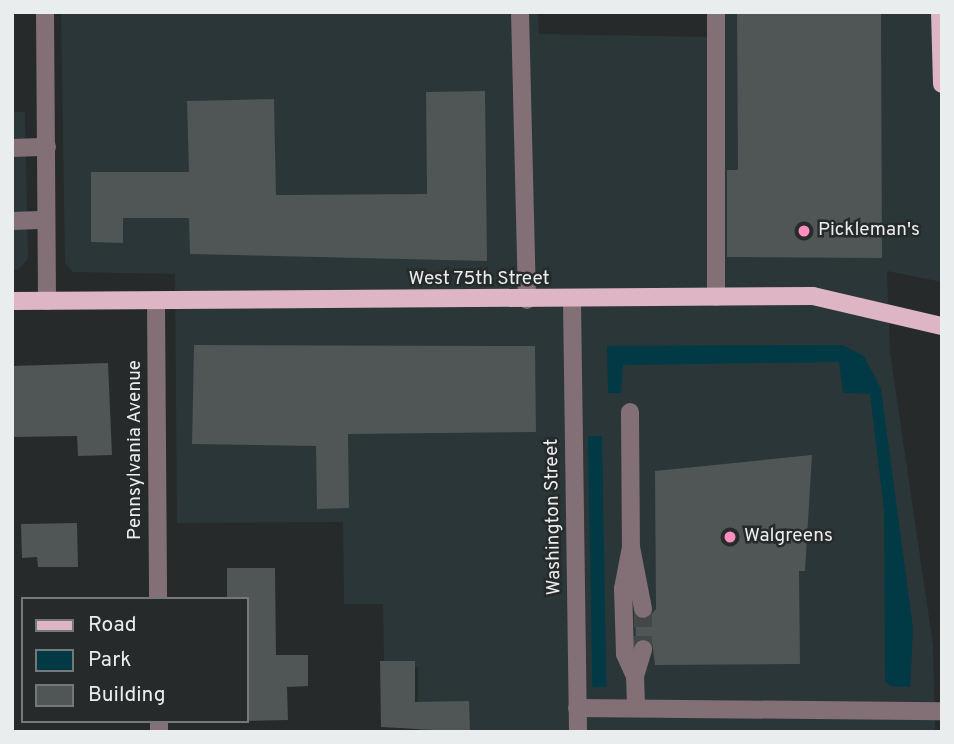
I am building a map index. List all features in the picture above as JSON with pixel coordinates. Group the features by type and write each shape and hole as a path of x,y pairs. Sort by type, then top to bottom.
{"main road":[{"path":"940,12 942,84"},
{"name":"West 75th Street","path":"12,301 572,301 813,296 942,327"}],"street":[{"path":"45,12 47,301"},
{"path":"520,12 527,300"},
{"path":"716,12 716,297"},
{"path":"12,148 47,147"},
{"path":"12,221 46,220"},
{"name":"Pennsylvania Avenue","path":"156,301 158,597"},
{"name":"Washington Street","path":"572,301 578,732"},
{"path":"630,412 631,547 624,602 625,654 635,676"},
{"path":"631,547 643,609"},
{"path":"636,708 635,676 643,649"},
{"path":"577,708 942,711"}],"shaded area":[{"path":"61,12 538,12 539,34 714,37 714,12 942,12 942,282 887,271 890,352 933,645 935,732 418,732 418,667 384,666 383,604 344,604 343,522 177,523 175,274 73,272 65,263"},
{"path":"12,112 25,112 28,259 18,270 12,270"}],"green space":[{"path":"842,345 864,356 881,389 913,628 910,687 890,686 885,680 884,511 870,394 843,393 839,362 623,365 621,393 608,393 607,346"},
{"path":"588,436 602,436 606,687 592,687"}],"building":[{"path":"737,12 881,12 882,258 727,257 727,170 738,170"},
{"path":"485,91 487,261 190,254 189,218 123,218 123,243 91,242 91,172 189,172 187,101 274,99 276,195 427,194 426,92"},
{"path":"194,345 535,346 536,432 348,434 349,508 317,509 316,446 192,444"},
{"path":"108,363 112,455 78,456 77,436 12,437 12,366"},
{"name":"Walgreens","path":"812,455 805,571 799,571 800,664 655,665 652,642 636,640 635,617 646,620 656,609 655,471"},
{"path":"77,523 78,567 38,567 37,557 22,558 21,524"},
{"path":"227,568 275,568 276,655 308,655 308,686 287,687 288,720 248,721 248,597 227,597"},
{"path":"380,661 415,661 415,702 469,701 470,732 381,727"}],"tunnel":[{"path":"643,609 643,649"}],"place":[{"name":"Pickleman's","path":"804,231"},
{"name":"Walgreens","path":"730,537"}]}
